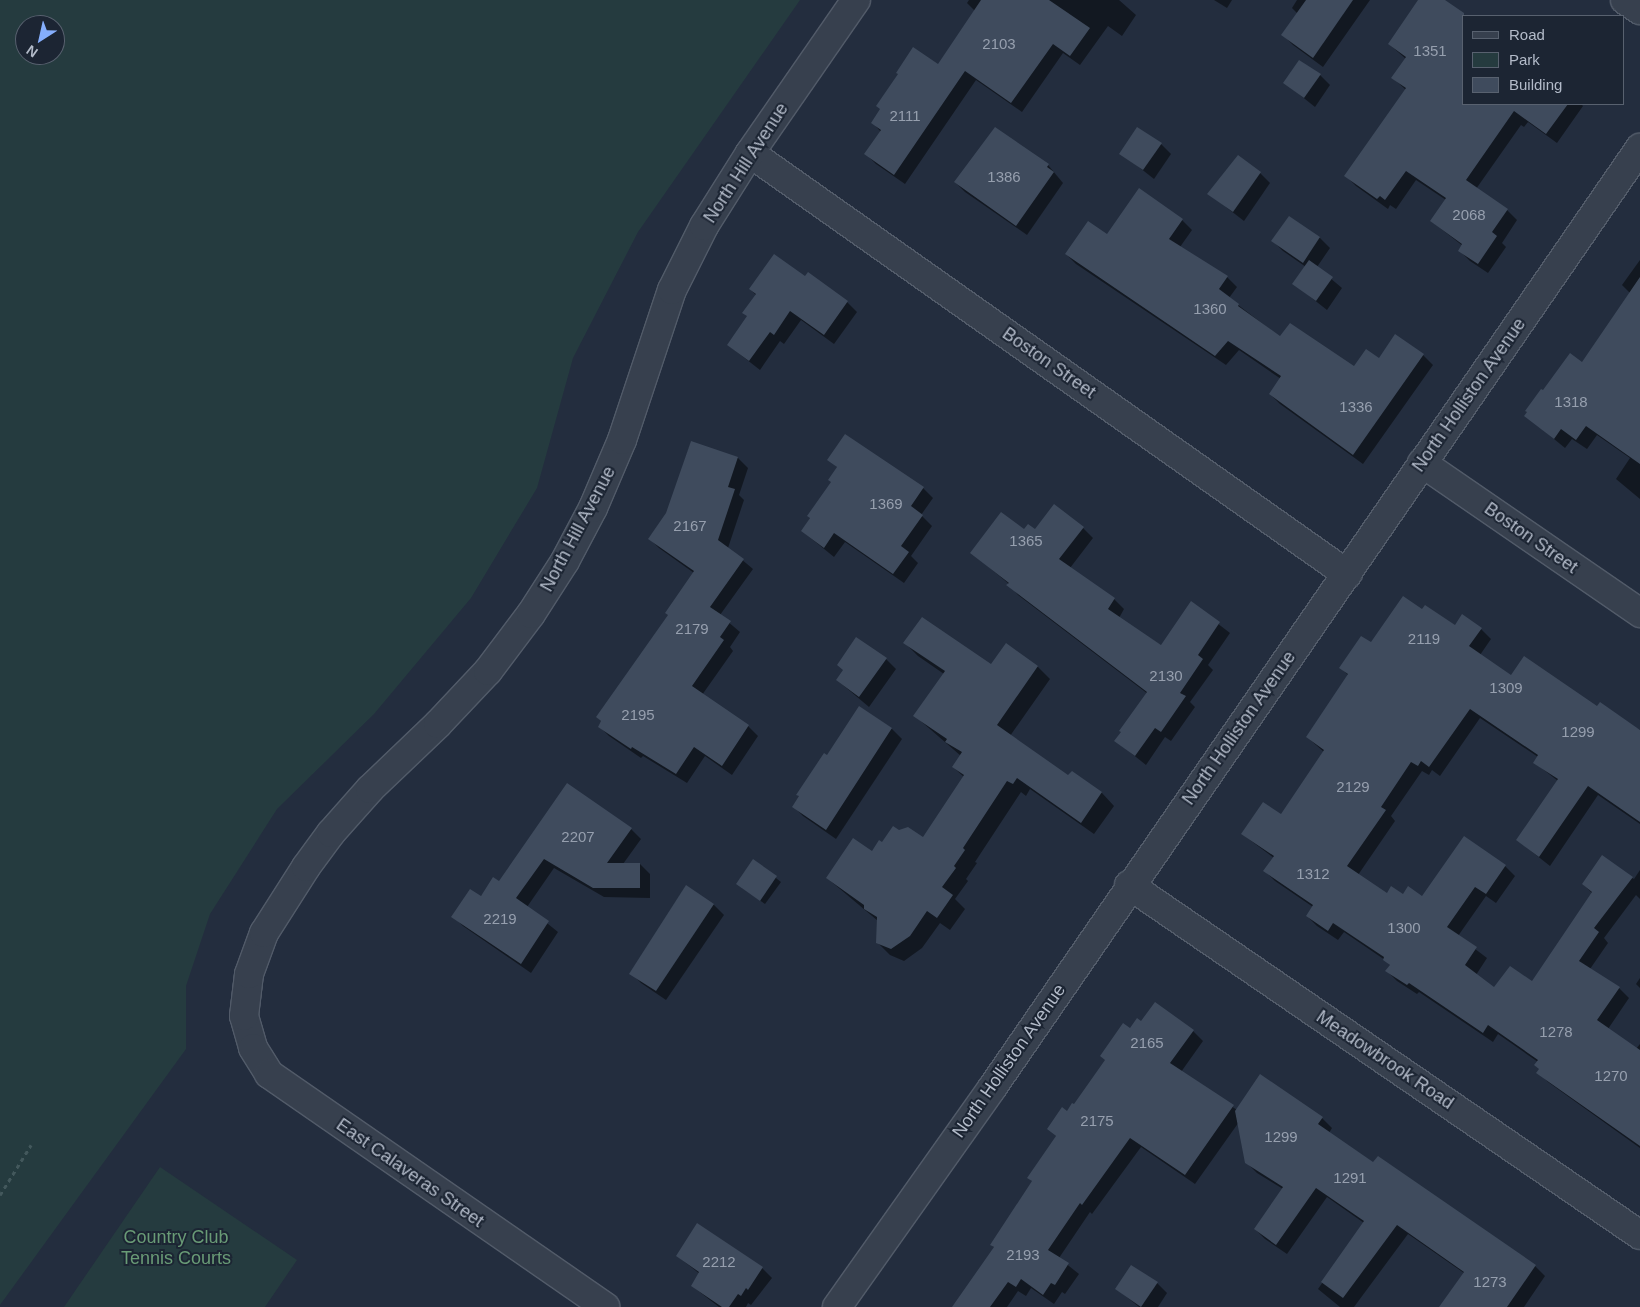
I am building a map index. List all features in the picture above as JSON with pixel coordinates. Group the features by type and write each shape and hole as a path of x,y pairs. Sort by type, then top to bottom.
{"street":[{"name":"North Hill Avenue","path":"244,1016 249,974 264,932 306,867 330,833 370,789 488,671 531,614 565,561 593,508 622,440 672,290 704,226 750,153 856,0"},
{"path":"1625,0 1640,10"},
{"name":"North Holliston Avenue","path":"837,1307 992,1088 1129,885 1347,574 1422,462 1640,148"},
{"name":"Boston Street","path":"750,153 1347,574"},
{"name":"Boston Street","path":"1422,462 1640,613"},
{"name":"Meadowbrook Road","path":"1129,885 1640,1235"},
{"name":"East Calaveras Street","path":"244,1016 253,1048 269,1074 605,1307"}],"path":[{"path":"0,1195 31,1145"}],"green space":[{"path":"0,0 800,0 638,232 573,358 537,488 471,598 374,714 277,809 210,914 186,986 186,1049 0,1305"},
{"name":"Country Club Tennis Courts","path":"160,1167 297,1260 265,1307 64,1307"}],"building":[{"path":"981,0 1049,0 1090,28 1070,56 1053,44 1011,103 965,71 894,175 864,154 881,130 871,123 880,109 876,106 898,74 896,73 913,47 938,64"},
{"path":"1306,0 1353,0 1313,58 1281,35"},
{"path":"1418,0 1445,0 1464,13 1462,15 1462,105 1567,105 1546,134 1514,111 1466,180 1508,209 1492,232 1497,236 1478,264 1458,251 1462,244 1430,221 1446,198 1406,171 1385,200 1380,196 1377,199 1344,176 1406,88 1391,78 1406,57 1388,44"},
{"path":"1299,60 1321,74 1304,98 1283,83"},
{"path":"995,127 1049,164 1047,167 1054,172 1016,226 954,182"},
{"path":"1137,127 1162,143 1143,170 1119,154"},
{"path":"1238,155 1261,172 1233,212 1207,194"},
{"path":"1139,188 1183,219 1169,239 1228,276 1219,289 1239,304 1238,306 1280,336 1290,323 1354,366 1366,349 1379,358 1395,334 1424,354 1353,455 1269,394 1281,376 1228,341 1215,356 1065,254 1088,221 1107,234"},
{"path":"1289,216 1320,237 1303,263 1271,241"},
{"path":"774,254 805,276 808,272 848,301 824,335 790,311 774,335 770,332 749,361 727,345 747,316 742,313 756,294 749,289"},
{"path":"1309,260 1333,277 1316,301 1292,284"},
{"path":"1640,277 1640,464 1586,426 1576,440 1561,429 1554,439 1524,416 1527,412 1525,411 1541,389 1543,390 1570,353 1582,362"},
{"path":"845,434 924,487 911,506 923,515 901,546 909,552 893,574 834,533 824,548 801,531 810,518 807,516 831,482 828,480 837,467 827,460"},
{"path":"691,441 738,457 728,487 735,489 718,540 744,559 710,607 731,621 720,637 724,640 692,686 749,725 722,766 694,747 676,774 632,747 631,749 598,727 601,721 596,717 668,615 665,613 694,571 648,539 666,513"},
{"path":"1054,504 1084,527 1059,559 1115,598 1108,609 1161,645 1191,601 1220,622 1198,655 1203,659 1180,693 1186,696 1161,732 1155,728 1135,756 1114,741 1147,692 1006,585 1009,583 970,553 1001,512 1024,529 1028,524 1035,529"},
{"path":"1403,596 1422,609 1425,605 1455,625 1462,614 1482,628 1469,646 1511,675 1524,656 1597,706 1600,702 1640,730 1640,822 1588,786 1539,857 1516,840 1558,779 1533,763 1538,755 1470,709 1429,767 1421,761 1418,766 1411,762 1381,807 1386,810 1347,866 1387,893 1391,886 1403,894 1408,886 1422,896 1464,836 1506,865 1486,894 1475,887 1447,927 1477,947 1465,965 1494,987 1510,966 1532,981 1592,892 1582,884 1602,855 1633,877 1594,928 1599,932 1579,961 1620,987 1597,1020 1640,1050 1640,1146 1536,1073 1539,1069 1534,1065 1538,1060 1488,1025 1483,1033 1409,983 1407,985 1385,971 1390,965 1383,960 1384,957 1333,923 1328,931 1306,916 1313,905 1263,871 1274,856 1241,834 1263,802 1281,814 1324,750 1306,737 1348,674 1339,668 1361,636 1371,642"},
{"path":"922,617 991,664 1006,643 1038,666 997,725 1068,775 1072,771 1102,792 1081,823 1017,778 1013,784 1007,781 963,848 965,850 954,866 956,868 942,887 953,895 937,918 927,911 910,936 891,949 876,943 877,917 864,909 864,905 826,878 853,838 872,851 879,840 882,842 893,826 899,830 908,827 923,837 964,775 952,767 962,752 945,742 947,739 913,716 945,671 903,643"},
{"path":"856,637 887,658 859,697 836,680 843,670 837,665"},
{"path":"859,706 892,728 826,830 792,807 799,796 796,795 824,753 827,755"},
{"path":"567,783 632,828 607,863 640,863 640,888 593,888 544,859 516,898 549,921 521,964 451,917 470,889 481,896 493,877 499,881"},
{"path":"753,859 777,876 760,901 736,884"},
{"path":"686,885 714,904 656,991 629,974"},
{"path":"1155,1002 1194,1030 1170,1063 1234,1105 1185,1175 1130,1138 1082,1205 1080,1203 1048,1250 1069,1263 1055,1285 1051,1283 1043,1295 1021,1279 1016,1287 1008,1282 990,1307 952,1307 994,1247 990,1245 1032,1181 1027,1178 1056,1136 1047,1129 1062,1107 1067,1111 1072,1103 1074,1104 1105,1060 1100,1056 1123,1023 1130,1028 1137,1018 1141,1021"},
{"path":"1260,1074 1323,1117 1318,1124 1373,1162 1378,1156 1536,1265 1507,1307 1439,1307 1464,1272 1397,1225 1343,1298 1321,1282 1364,1221 1316,1188 1276,1245 1254,1229 1283,1187 1245,1163 1235,1111"},
{"path":"697,1223 763,1267 748,1290 746,1288 741,1296 738,1294 729,1307 722,1307 691,1286 699,1272 676,1256"},
{"path":"1131,1265 1158,1282 1141,1307 1115,1289"}]}
